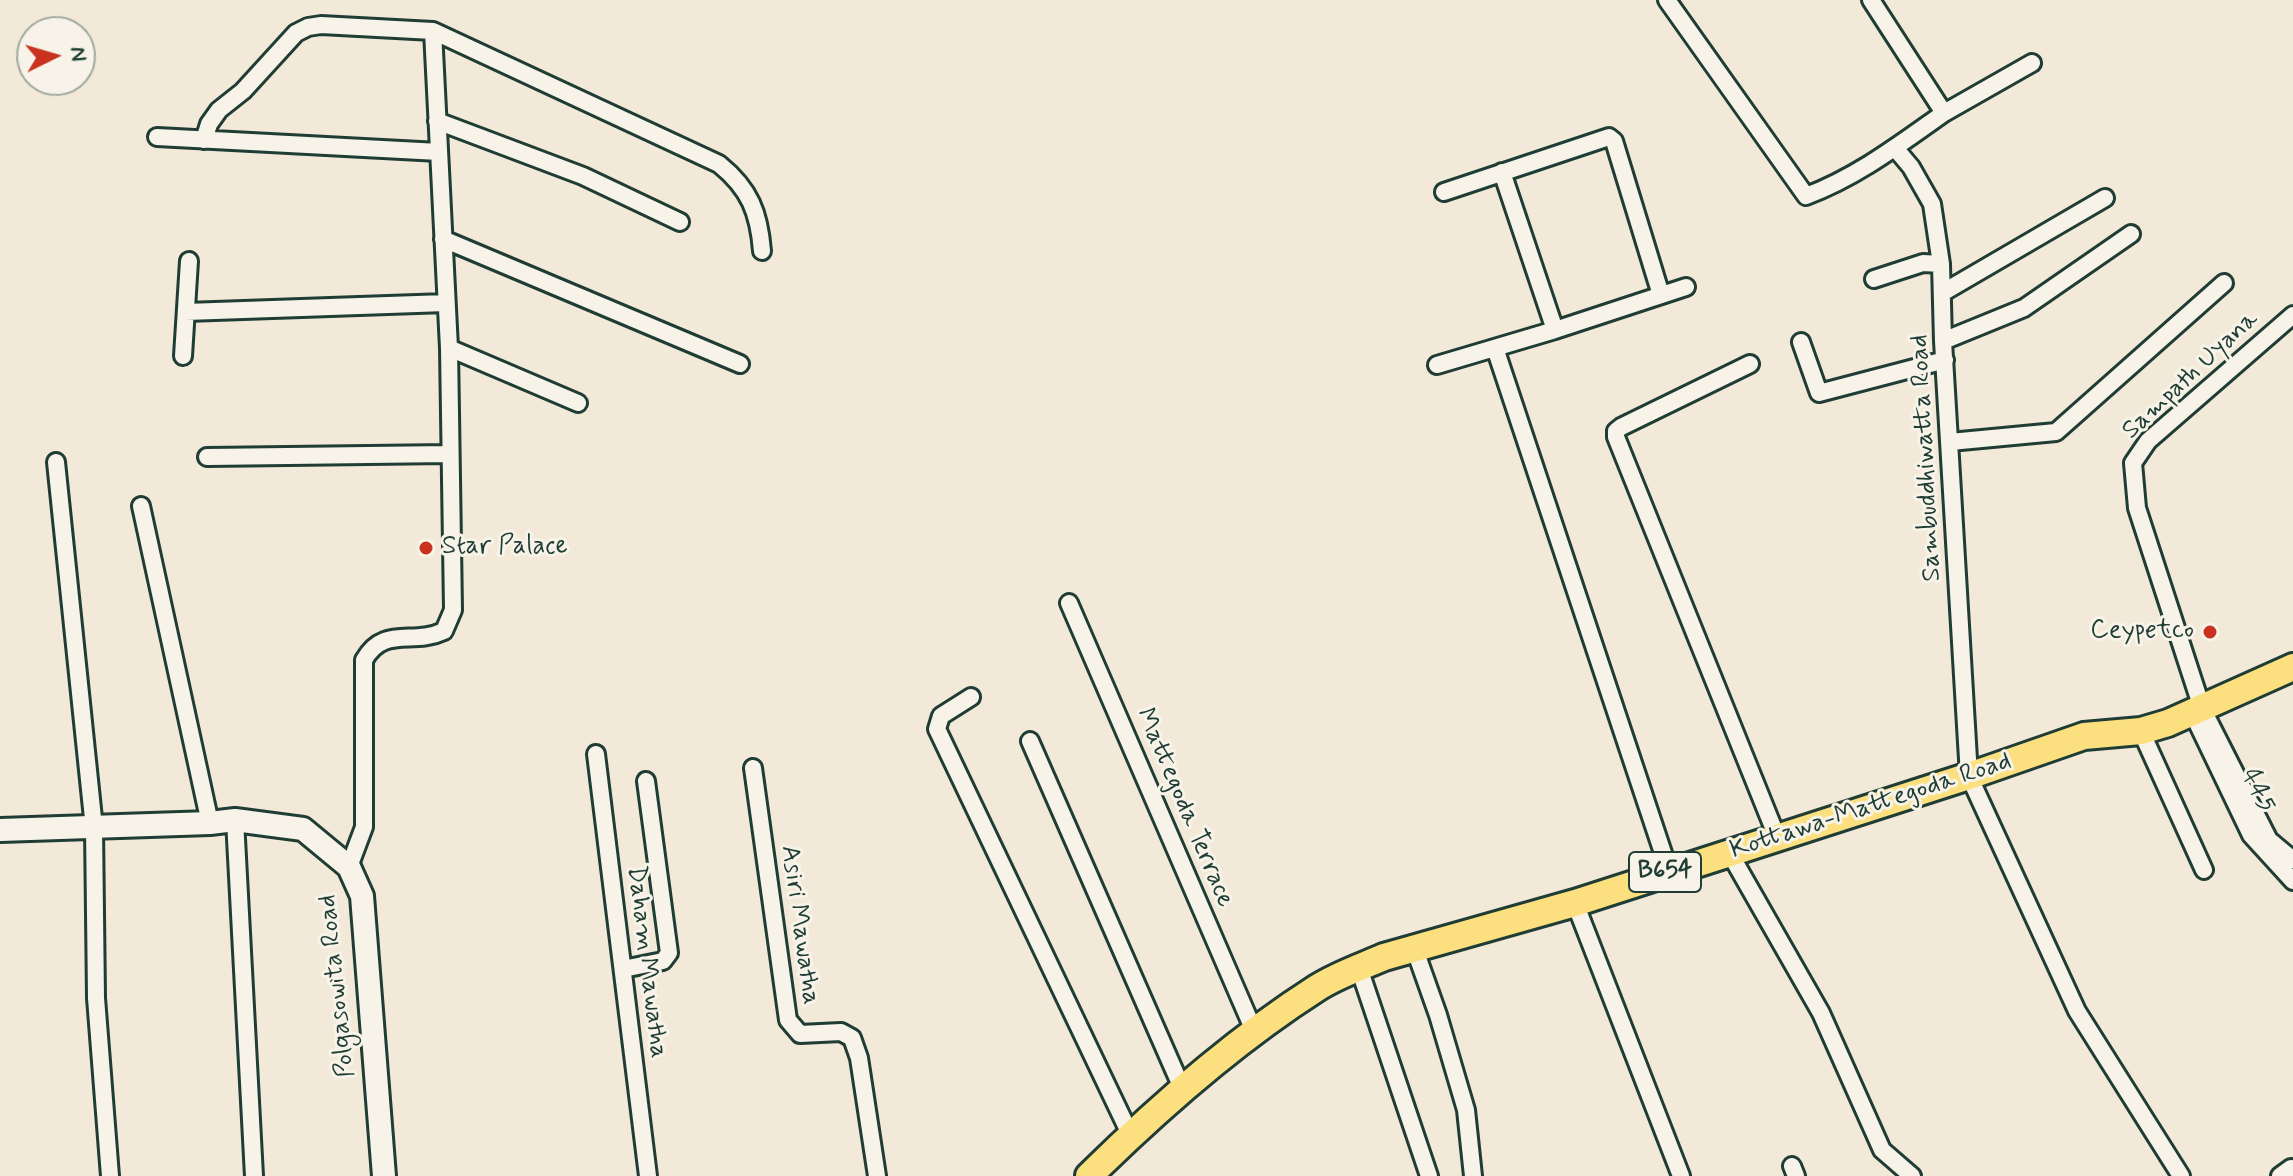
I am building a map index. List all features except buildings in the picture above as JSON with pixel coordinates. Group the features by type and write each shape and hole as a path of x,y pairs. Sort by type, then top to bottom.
{"main road":[{"name":"Kottawa-Mattegoda Road","path":"1089,1176 1182,1088 1255,1033 1319,987 1384,957 1575,903 2084,736 2141,731 2293,667"}],"street":[{"path":"1667,0 1806,196 1837,184 1944,113 2032,63"},
{"path":"1871,0 1944,113"},
{"path":"204,140 209,124 219,110 243,91 296,33 308,27 321,25 433,31 719,164 732,174 751,201 760,222 762,251"},
{"path":"349,867 364,827 364,660 372,647 383,640 431,637 444,631 453,610 449,348 433,31"},
{"path":"437,121 583,176 680,222"},
{"path":"157,137 439,152"},
{"path":"1444,192 1605,137 1614,141 1661,295"},
{"name":"Sambuddhiwatta Road","path":"1895,148 1911,167 1932,204 1941,264 1969,776"},
{"path":"1502,172 1555,330"},
{"path":"1942,293 2105,198"},
{"path":"1943,341 2024,308 2131,234"},
{"path":"443,239 740,364"},
{"path":"183,356 189,261"},
{"path":"1874,279 1923,263 1941,264"},
{"path":"1950,442 2056,432 2224,283"},
{"path":"1437,365 1686,287"},
{"path":"186,312 446,303"},
{"name":"Sampath Uyana","path":"2197,710 2137,508 2133,463 2148,441 2293,315"},
{"path":"1801,342 1819,393 1945,360"},
{"path":"449,348 578,403"},
{"path":"1495,348 1669,871"},
{"path":"1750,364 1621,427 1616,431 1616,437 1777,837"},
{"path":"207,457 449,454"},
{"path":"56,462 94,828 96,998 110,1176"},
{"path":"141,506 210,823"},
{"name":"Mattegoda Terrace","path":"1069,603 1255,1033"},
{"path":"971,697 941,716 937,729 1131,1136"},
{"path":"2197,710 2269,840 2293,860"},
{"name":"445","path":"2197,710 2251,835 2293,881"},
{"path":"2141,731 2204,870"},
{"path":"1030,741 1182,1088"},
{"name":"Daham Mawatha","path":"596,754 648,1176"},
{"name":"Asiri Mawatha","path":"753,768 788,1020 800,1034 841,1032 852,1038 859,1058 877,1176"},
{"path":"1969,776 2077,1011 2181,1176"},
{"path":"623,969 663,961 669,953 646,781"},
{"path":"235,820 254,1176"},
{"name":"Polgasowita Road","path":"0,830 235,820 303,829 349,867 362,896 384,1176"},
{"path":"1729,852 1821,1013 1882,1150 1912,1176"},
{"path":"1575,903 1681,1176"},
{"path":"1415,950 1466,1110 1473,1176"},
{"path":"1359,968 1429,1176"},
{"path":"2280,1176 2291,1168 2293,1170"}],"place":[{"name":"Star Palace","path":"426,548"},
{"name":"Ceypetco","path":"2210,632"}]}
